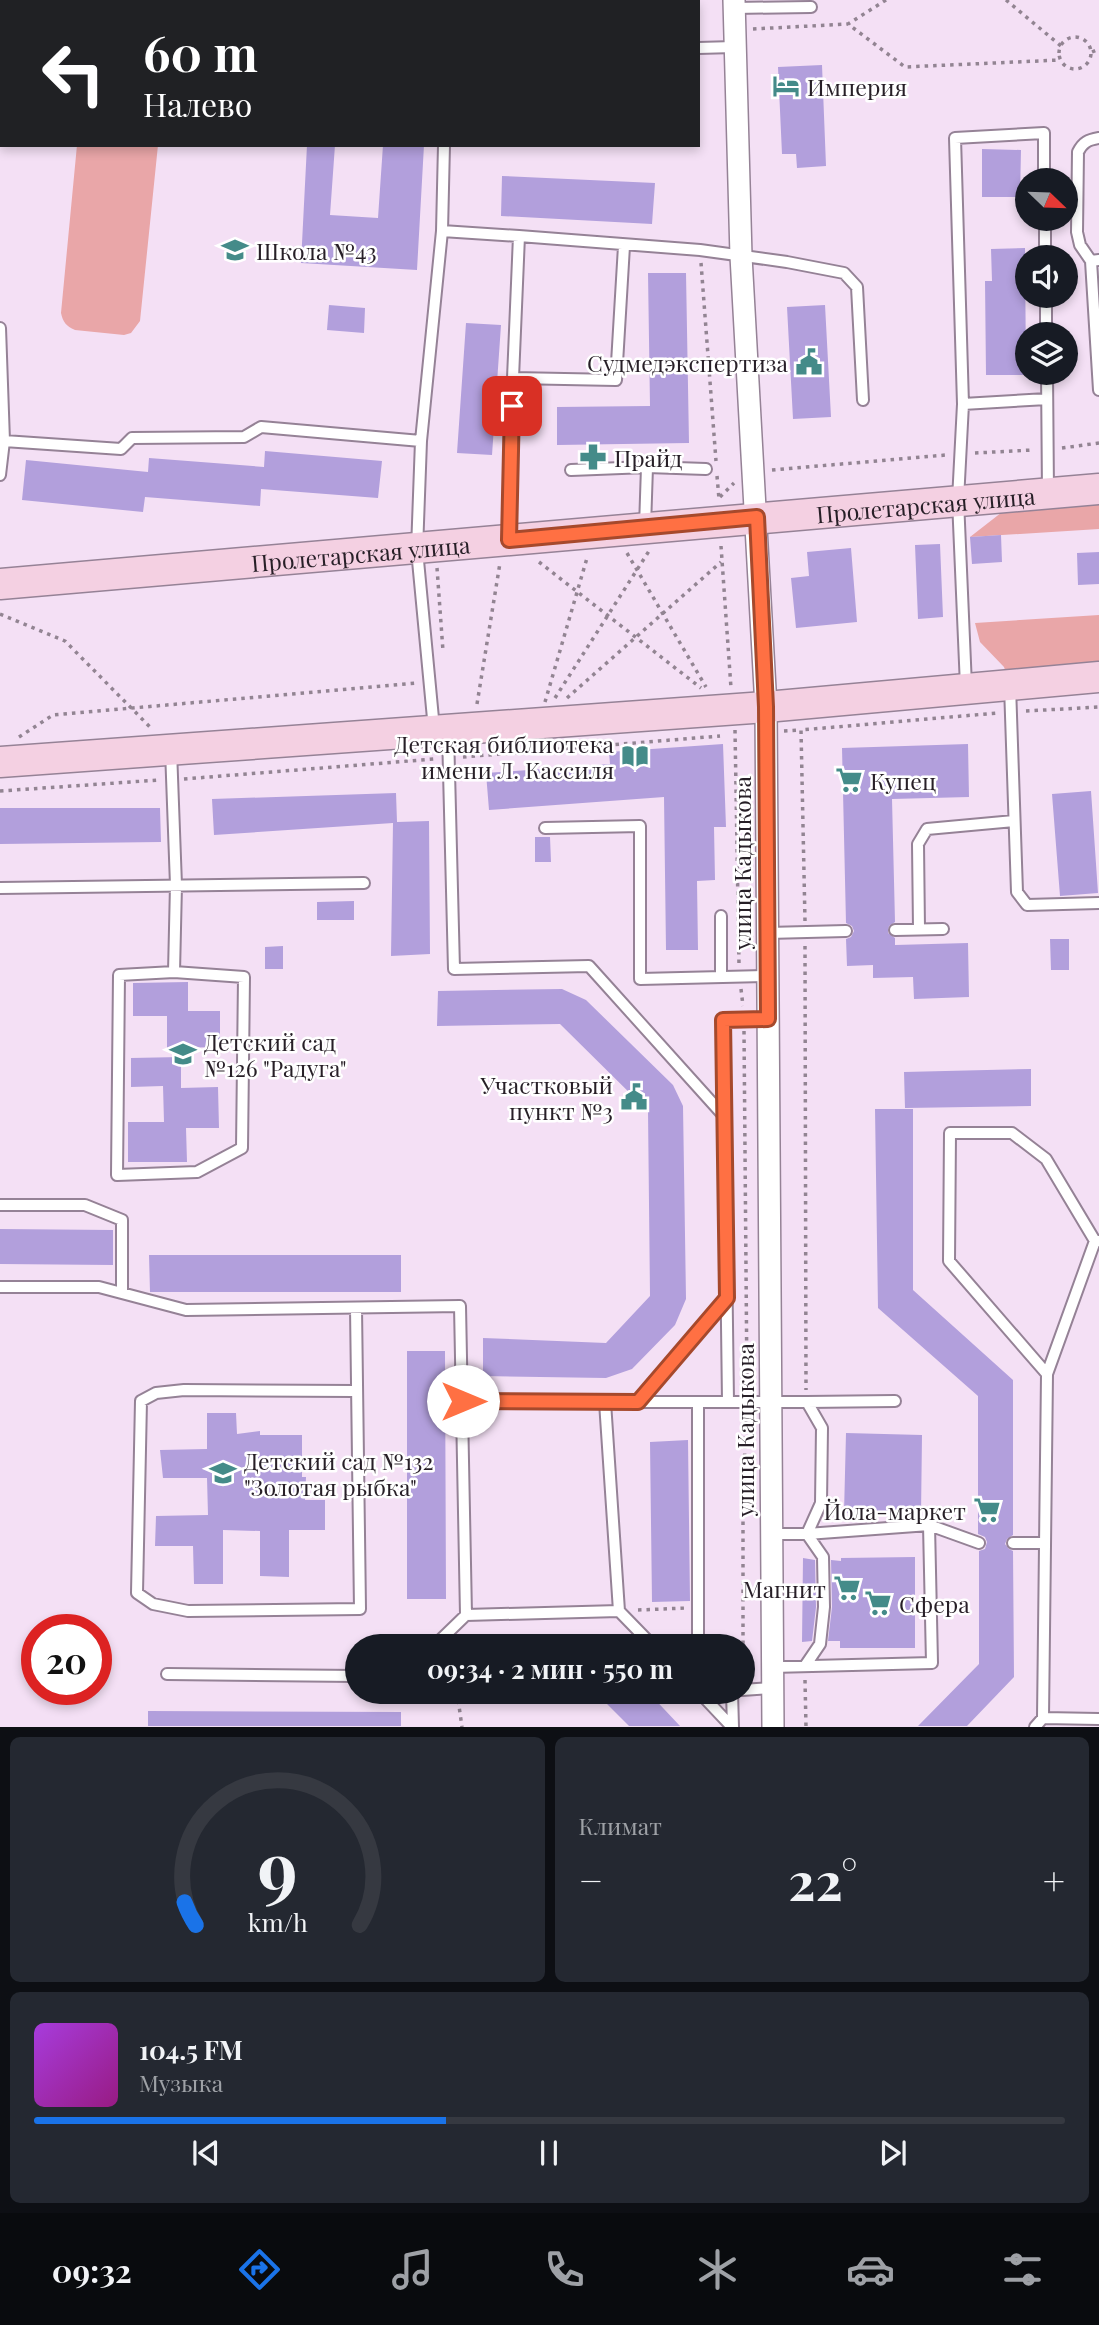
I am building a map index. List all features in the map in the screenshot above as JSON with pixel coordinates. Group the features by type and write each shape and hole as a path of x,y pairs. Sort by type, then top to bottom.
{"street":[{"name":"улица Кадыкова","path":"734,4 740,38 741,256 766,720 772,1727"},
{"name":"Пролетарская улица","path":"0,584 1099,489"},
{"path":"5,752 171,749 451,736 539,723 766,720 966,689 1010,699 1099,677"}],"lane":[{"path":"734,4 811,7"},
{"path":"700,48 740,38"},
{"path":"966,689 958,500 963,404 955,138 1044,134 1044,168"},
{"path":"1099,138 1082,144 1078,152 1077,232 1080,245 1095,261 1099,390"},
{"path":"444,147 442,231 421,441 429,682 451,736 453,969 589,966 724,1116"},
{"path":"442,231 700,250 844,273 857,287 863,400"},
{"path":"506,540 519,236"},
{"path":"513,378 616,380 624,246"},
{"path":"0,328 4,441 0,475"},
{"path":"1046,385 1048,493"},
{"path":"963,404 1047,399"},
{"path":"4,441 121,449 132,438 244,437 261,427 421,441"},
{"path":"571,470 647,467 706,469"},
{"path":"647,467 654,526"},
{"path":"1010,699 1017,892 1027,905 1099,904"},
{"path":"171,749 176,885 174,972"},
{"path":"919,929 918,844 927,829 1014,821"},
{"path":"545,828 640,827 640,979 768,976"},
{"path":"0,888 364,883"},
{"path":"721,977 722,916"},
{"path":"895,930 943,929"},
{"path":"768,933 846,931"},
{"path":"174,972 244,977 242,1148 197,1171 117,1175 119,975 174,972"},
{"path":"728,1401 723,1020 768,1019"},
{"path":"1047,1374 949,1261 950,1133 1012,1133 1046,1159 1097,1241 1047,1374 1039,1722 1099,1719"},
{"path":"0,1205 85,1205 122,1220 122,1293"},
{"path":"0,1287 99,1287 186,1310 460,1306 466,1615"},
{"path":"638,1402 727,1298"},
{"path":"355,1391 184,1391 156,1393 142,1401 137,1593 153,1604 188,1611 360,1609 355,1391 356,1308"},
{"path":"463,1401 895,1401"},
{"path":"606,1402 619,1611 641,1634"},
{"path":"698,1402 698,1634"},
{"path":"807,1402 822,1427 821,1503 807,1534"},
{"path":"771,1534 929,1525 979,1543"},
{"path":"755,1684 805,1666 932,1663 929,1525"},
{"path":"805,1666 821,1644 824,1607 823,1557 807,1534"},
{"path":"1013,1544 1045,1543"},
{"path":"446,1634 466,1615 619,1611"},
{"path":"167,1674 345,1676"},
{"path":"711,1704 733,1727"},
{"path":"733,1727 737,1704"}],"path":[{"path":"740,38 848,24 886,0"},
{"path":"1006,0 1061,46"},
{"path":"848,24 905,67 1060,60 1070,69 1080,69 1089,62 1091,52 1087,42 1079,38 1068,39 1061,46 1060,60"},
{"path":"1091,52 1099,50"},
{"path":"707,499 719,498 744,472 961,454 1046,450 1099,443"},
{"path":"539,723 637,570 654,526"},
{"path":"538,561 577,590 712,697 637,570 604,531 577,590 539,723"},
{"path":"451,736 506,540"},
{"path":"426,548 443,652"},
{"path":"539,723 722,562"},
{"path":"0,614 65,641 171,749"},
{"path":"5,752 54,715 429,682"},
{"path":"0,791 173,779 451,736 766,720 801,730 1010,699 1099,707"},
{"path":"734,722 740,977 744,1020 747,1401 740,1634"},
{"path":"801,730 805,932 807,1402"},
{"path":"619,1611 698,1608"},
{"path":"805,1666 806,1727"},
{"path":"459,1704 462,1727"}],"shaded area":[{"path":"77,147 158,147 140,321 131,333 124,335 75,330 65,323 61,313"},
{"path":"1099,489 1099,529 970,537 1024,495"},
{"path":"1099,615 1099,677 1010,685 1004,667 980,642 975,623"}],"building":[{"path":"822,65 826,166 797,168 796,154 782,154 778,67"},
{"path":"307,147 335,147 330,215 378,218 383,147 424,147 417,270 301,263"},
{"path":"982,149 1021,150 1021,168 1015,168 1015,197 982,197"},
{"path":"502,176 655,183 652,224 501,216"},
{"path":"1015,248 1015,308 1025,308 1026,322 1015,322 1015,375 986,375 985,281 992,281 991,249"},
{"path":"648,273 686,273 689,443 557,445 557,407 650,406"},
{"path":"329,305 365,308 364,333 327,330"},
{"name":"Судмедэкспертиза","path":"825,305 831,417 793,419 787,307"},
{"path":"466,323 501,325 492,455 457,453"},
{"path":"265,451 382,461 378,498 261,489 260,506 145,497 143,512 22,500 26,460 148,472 149,458 264,467"},
{"path":"1001,535 1002,562 972,564 970,537"},
{"path":"940,544 943,617 918,619 915,545"},
{"path":"851,548 857,622 796,628 791,578 809,576 807,552"},
{"path":"1099,552 1099,584 1078,585 1077,553"},
{"path":"723,744 726,827 714,827 715,880 697,881 698,950 666,950 664,797 489,810 486,773 610,764 609,752"},
{"path":"968,744 969,797 892,799 895,922 889,926 888,933 895,938 895,945 968,943 969,997 914,999 913,977 873,978 873,965 847,966 846,939 851,937 854,931 852,926 846,923 842,748"},
{"path":"1091,791 1098,893 1060,896 1052,794"},
{"path":"396,793 397,822 429,821 430,954 391,956 393,823 214,835 212,799"},
{"path":"0,808 160,808 161,842 0,844"},
{"path":"535,837 550,837 551,862 535,862"},
{"path":"354,901 354,920 317,920 317,902"},
{"path":"1050,939 1069,939 1069,970 1051,970"},
{"path":"283,946 283,969 265,969 265,947"},
{"path":"188,982 188,1011 220,1011 220,1047 167,1048 167,1016 133,1016 133,983"},
{"path":"562,989 586,1000 673,1085 683,1106 686,1299 675,1325 632,1369 606,1378 483,1376 483,1338 606,1343 650,1296 648,1111 560,1024 437,1026 438,991"},
{"path":"181,1057 181,1088 218,1087 219,1128 186,1128 187,1162 128,1162 128,1122 164,1122 163,1086 131,1087 131,1058"},
{"path":"1031,1069 1031,1106 905,1108 904,1072"},
{"path":"875,1109 913,1109 913,1290 1013,1380 1013,1535 1005,1544 1013,1551 1014,1677 967,1726 918,1726 979,1664 979,1551 985,1549 987,1542 985,1537 978,1534 978,1396 878,1308"},
{"path":"0,1229 113,1230 113,1265 0,1264"},
{"path":"149,1255 401,1255 401,1292 150,1292"},
{"path":"407,1351 445,1351 446,1599 407,1599"},
{"path":"207,1413 236,1413 237,1434 260,1431 260,1435 302,1435 305,1500 325,1500 325,1530 289,1530 289,1577 260,1576 260,1531 223,1530 223,1584 194,1584 193,1546 155,1546 156,1516 208,1515 207,1478 163,1478 160,1450 207,1449"},
{"path":"846,1433 922,1435 921,1515 844,1513"},
{"path":"688,1440 690,1601 652,1602 650,1442"},
{"name":"Сфера","path":"915,1557 915,1648 840,1648 840,1641 828,1641 832,1607 831,1560"},
{"path":"803,1558 815,1560 816,1607 812,1641 802,1642"},
{"path":"607,1704 659,1704 680,1726 629,1726"},
{"path":"148,1711 401,1712 401,1726 148,1726"}],"place":[{"name":"Империя","path":"786,86"},
{"name":"Школа №43","path":"235,250"},
{"name":"Судмедэкспертиза","path":"809,362"},
{"name":"Прайд","path":"593,457"},
{"name":"Детская библиотека имени Л. Кассиля","path":"635,756"},
{"name":"Купец","path":"849,780"},
{"name":"Детский сад №126 \"Радуга\"","path":"183,1054"},
{"name":"Участковый пункт №3","path":"634,1097"},
{"name":"Детский сад №132 \"Золотая рыбка\"","path":"223,1473"},
{"name":"Йола-маркет","path":"987,1510"},
{"name":"Магнит","path":"847,1588"},
{"name":"Сфера","path":"878,1603"}],"route":[{"path":"463,1401 638,1402 727,1298 723,1020 768,1019 766,707 757,517 509,540 512,406"}]}
